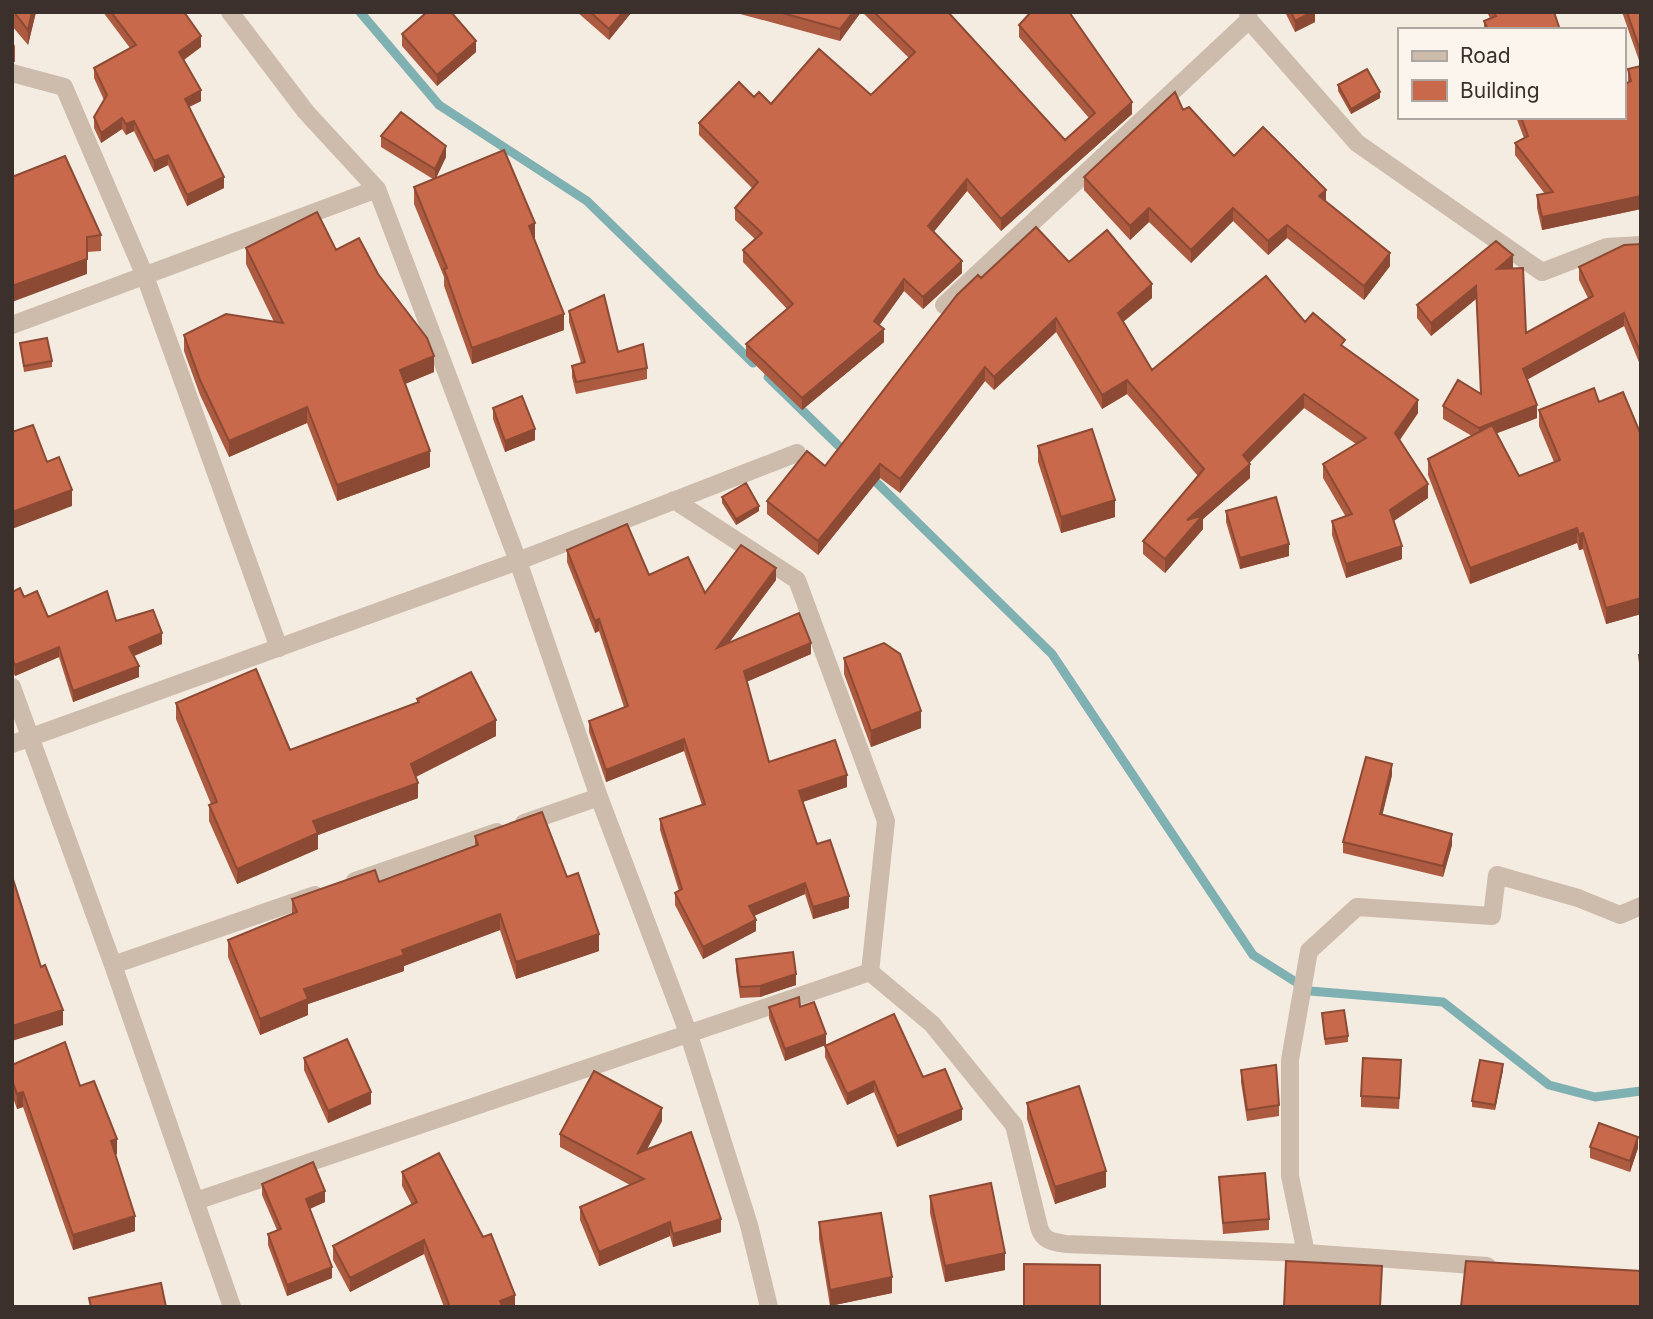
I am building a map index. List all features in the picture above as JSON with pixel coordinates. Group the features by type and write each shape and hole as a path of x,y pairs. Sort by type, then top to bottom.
{"street":[{"path":"230,12 306,112 377,189 518,561 599,797 689,1034 749,1225 769,1307"},
{"path":"944,305 1248,16 1357,143 1542,272 1607,247 1641,245"},
{"path":"12,73 64,87 145,276 279,648"},
{"path":"12,325 377,189"},
{"path":"12,744 518,561 797,453"},
{"path":"674,500 797,580 886,821 870,972"},
{"path":"12,687 33,737 114,965 232,1307"},
{"path":"114,965 599,797"},
{"path":"1306,1253 1290,1176 1290,1060 1309,951 1357,907 1492,916 1497,875 1578,898 1619,915 1641,906"},
{"path":"196,1201 870,972"},
{"path":"870,972 932,1024 1014,1125 1039,1227 1042,1236 1049,1241 1066,1244 1306,1253 1507,1268"}],"building":[{"path":"14,12 32,12 28,30"},
{"path":"111,12 184,12 201,36 179,52 201,90 185,99 224,177 187,195 168,155 154,161 134,121 126,124 122,118 101,133 94,117 107,95 94,68 136,45"},
{"path":"427,12 451,12 476,41 437,75 402,34"},
{"path":"590,12 623,12 609,29"},
{"path":"779,12 853,12 840,29"},
{"path":"874,12 948,12 1065,140 1095,113 1019,25 1031,12 1069,12 1132,102 1001,219 967,179 928,226 962,261 923,297 904,279 874,321 884,329 802,398 746,344 793,304 743,250 762,233 735,208 758,182 699,123 739,82 754,97 759,92 771,104 819,49 871,95 915,52"},
{"path":"1291,12 1312,12 1295,21"},
{"path":"1493,12 1554,12 1559,28 1487,28 1484,21 1496,16"},
{"path":"1627,12 1641,12 1641,53"},
{"path":"1641,66 1641,196 1542,217 1537,195 1553,192 1515,143 1528,136 1522,119 1625,119 1625,84 1631,81 1628,69"},
{"path":"1367,69 1380,92 1351,109 1338,85"},
{"path":"1175,92 1183,110 1189,107 1234,156 1263,127 1326,190 1319,196 1390,253 1364,286 1287,225 1268,241 1233,208 1191,250 1149,208 1130,226 1084,177"},
{"path":"401,112 446,146 435,169 381,136"},
{"path":"504,150 535,223 529,226 564,314 472,348 444,269 447,268 414,187"},
{"path":"65,156 101,235 87,237 87,259 12,286 12,177"},
{"path":"317,212 336,250 359,238 378,274 427,338 434,356 400,370 430,451 337,485 307,407 229,441 200,380 184,335 226,314 283,323 246,248"},
{"path":"1036,227 1069,262 1107,230 1152,284 1118,313 1152,370 1266,276 1305,322 1313,313 1345,340 1341,345 1418,400 1395,433 1428,484 1390,510 1402,546 1346,564 1332,521 1352,514 1323,464 1366,438 1304,394 1243,455 1250,464 1187,520 1203,515 1165,559 1143,541 1204,469 1127,380 1102,395 1056,318 994,377 985,367 900,479 880,464 818,541 767,501 807,451 825,466 957,295 978,275 981,278"},
{"path":"1496,241 1513,255 1497,269 1523,268 1526,333 1593,296 1579,267 1624,245 1641,244 1641,354 1624,313 1523,369 1537,405 1479,428 1443,406 1458,380 1481,394 1476,286 1431,323 1417,305"},
{"path":"604,295 618,352 643,344 647,368 576,382 572,366 585,362 569,311"},
{"path":"47,338 52,361 24,366 20,343"},
{"path":"1594,388 1599,402 1623,392 1641,435 1641,598 1606,608 1583,533 1579,535 1577,528 1470,568 1428,459 1492,425 1519,476 1560,460 1539,410"},
{"path":"522,396 535,429 505,441 493,408"},
{"path":"33,425 47,462 59,457 72,490 12,512 12,432"},
{"path":"1092,429 1115,500 1061,517 1038,446"},
{"path":"746,483 759,506 736,519 722,497"},
{"path":"1276,497 1289,544 1240,558 1226,511"},
{"path":"627,524 649,575 688,557 705,593 741,545 776,568 717,648 799,613 811,643 744,671 769,762 835,740 847,775 799,791 817,844 830,840 849,896 813,907 805,883 749,906 756,920 703,947 675,893 682,889 660,819 705,804 684,739 606,770 589,721 628,706 599,619 595,621 567,550"},
{"path":"20,588 24,597 37,591 48,617 107,591 116,621 153,610 162,633 129,647 139,666 73,691 59,647 15,665 12,659 12,592"},
{"path":"884,643 900,654 921,711 871,731 844,658"},
{"path":"256,669 290,750 419,702 417,699 471,672 496,720 411,764 418,783 313,821 318,833 237,869 209,805 217,802 176,703"},
{"path":"1366,757 1392,764 1380,814 1452,834 1443,866 1343,842"},
{"path":"542,812 567,877 578,873 599,934 516,962 500,914 402,950 404,955 304,989 308,999 260,1019 228,940 297,912 292,899 375,870 379,882 478,845 475,836"},
{"path":"12,876 41,967 45,965 63,1010 12,1026"},
{"path":"793,952 796,974 760,986 740,987 736,959"},
{"path":"799,997 800,1007 814,1002 826,1034 785,1049 769,1007"},
{"path":"1344,1010 1348,1036 1325,1039 1322,1013"},
{"path":"894,1014 923,1077 945,1069 962,1109 897,1136 874,1081 847,1094 825,1046"},
{"path":"347,1039 371,1092 328,1111 304,1058"},
{"path":"65,1042 80,1086 94,1081 117,1139 111,1141 135,1216 73,1235 23,1092 17,1094 12,1080 12,1065"},
{"path":"1363,1058 1401,1060 1399,1098 1361,1096"},
{"path":"1480,1060 1503,1064 1495,1105 1472,1101"},
{"path":"1276,1065 1279,1105 1247,1110 1241,1070"},
{"path":"594,1071 662,1108 638,1153 691,1132 721,1219 673,1234 670,1222 599,1252 580,1207 644,1179 560,1134"},
{"path":"1079,1086 1106,1171 1055,1187 1027,1103"},
{"path":"1599,1123 1638,1137 1630,1161 1590,1147"},
{"path":"439,1153 483,1237 491,1234 515,1295 500,1301 503,1307 450,1307 424,1240 350,1278 333,1246 417,1202 402,1172"},
{"path":"313,1162 325,1191 306,1199 332,1267 287,1285 268,1234 281,1229 262,1184"},
{"path":"1265,1173 1269,1219 1223,1223 1219,1177"},
{"path":"991,1183 1005,1253 945,1266 930,1196"},
{"path":"881,1213 892,1277 830,1290 819,1222"},
{"path":"1286,1261 1382,1266 1380,1307 1284,1307"},
{"path":"1466,1261 1641,1271 1641,1307 1461,1307"},
{"path":"1024,1264 1100,1265 1100,1307 1024,1307"},
{"path":"161,1283 166,1307 91,1307 89,1298"}],"waterway":[{"path":"360,12 439,105 587,201 753,363"},
{"path":"768,377 846,453"},
{"path":"869,475 1052,654 1253,955 1310,991 1443,1002 1549,1085 1595,1097 1641,1091"}]}
